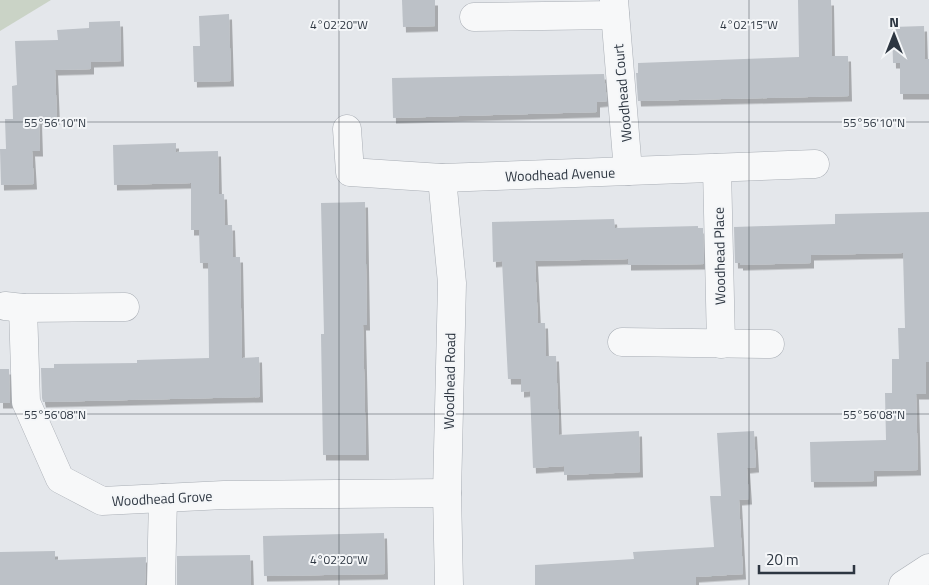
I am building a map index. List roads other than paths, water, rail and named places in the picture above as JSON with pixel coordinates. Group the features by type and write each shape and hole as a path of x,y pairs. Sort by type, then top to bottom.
{"street":[{"name":"Woodhead Court","path":"474,17 615,8 628,171"},
{"name":"Woodhead Avenue","path":"347,129 350,172 442,178 815,164"},
{"name":"Woodhead Place","path":"717,168 721,344"},
{"name":"Woodhead Road","path":"442,178 452,283 447,493 450,585"},
{"name":"Woodhead Grove","path":"125,307 14,307 26,402 60,479 102,501 224,495 447,493"},
{"path":"622,342 770,344"},
{"path":"161,585 163,498"},
{"path":"903,585 929,568"}]}
